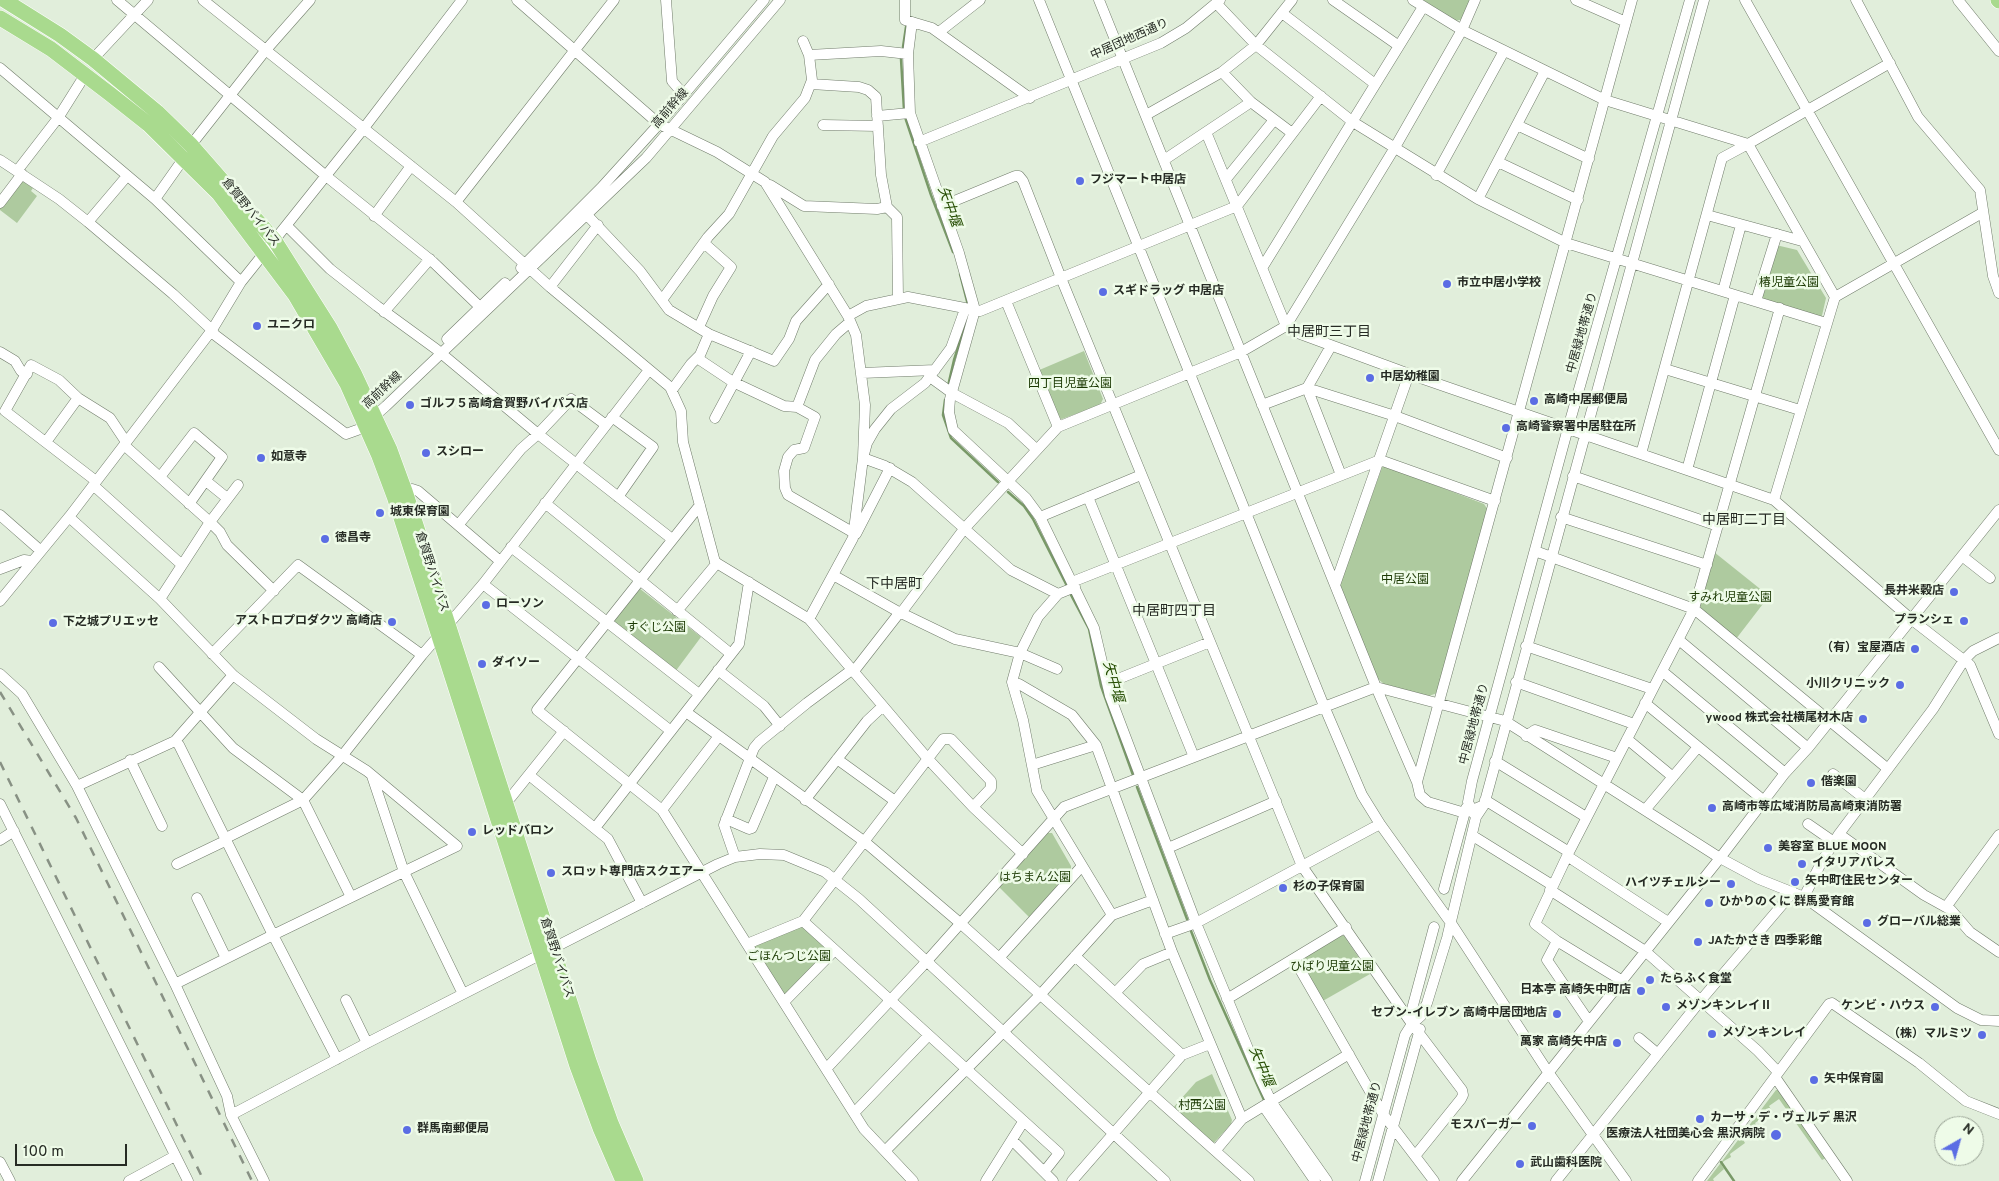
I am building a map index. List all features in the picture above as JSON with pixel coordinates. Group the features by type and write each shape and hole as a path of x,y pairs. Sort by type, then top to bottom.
{"highway":[{"name":"倉賀野バイパス","path":"8,3 93,59 157,112 187,151 270,247 330,328 405,491 444,631 548,951 611,1123 636,1181"},
{"name":"倉賀野バイパス","path":"0,18 51,49 148,124 187,151"},
{"name":"倉賀野バイパス","path":"371,417 394,496 504,799 548,951 580,1074 600,1128 623,1181"}],"street":[{"path":"117,0 374,216 430,260 480,307"},
{"path":"93,59 148,0"},
{"path":"203,0 456,202 550,288 672,390 680,411 683,442 717,563 809,619 928,759 1023,854"},
{"path":"155,199 187,151 230,95 308,0"},
{"path":"0,601 95,483 212,330 240,282 287,226 462,0"},
{"path":"517,0 659,124 717,152 804,206 877,209 887,207"},
{"path":"456,202 614,0"},
{"path":"666,0 672,81 684,95"},
{"name":"高前幹線","path":"371,417 527,267 659,124 764,0"},
{"name":"高前幹線","path":"438,351 480,307 587,215 646,158 780,0"},
{"path":"905,0 905,20 926,25 939,32 1030,98"},
{"path":"939,32 980,0"},
{"path":"1039,0 1189,375 1362,795 1380,824 1451,923 1548,1072 1626,1181"},
{"path":"1098,0 1376,687 1418,782 1424,800 1470,811 1444,889"},
{"path":"1146,115 1222,72 1256,45 1292,0"},
{"path":"1333,0 1398,46"},
{"path":"1413,0 1462,30 1605,100 1748,144 1835,297"},
{"path":"735,857 724,832 726,819 749,758 758,742 854,670 964,529 1058,427 1189,375 1241,352 1286,326 1394,149 1462,30 1475,0"},
{"path":"1576,0 1626,22"},
{"path":"1418,782 1521,412 1632,0"},
{"name":"中居緑地帯通り","path":"1364,1181 1402,1042 1412,1024 1421,1016 1427,1004 1451,923 1473,836 1470,811 1490,717 1568,428 1618,259 1656,116 1690,0"},
{"name":"中居緑地帯通り","path":"1470,811 1484,803 1550,556 1704,0"},
{"path":"1745,0 1999,450"},
{"path":"1856,0 1918,116 1980,190 1993,276 1999,293"},
{"path":"1958,0 1999,51"},
{"path":"1219,2 1256,45 1353,122 1436,175 1478,199 1566,243 1826,323"},
{"name":"中居団地西通り","path":"919,142 1162,43 1186,28 1219,2"},
{"path":"1262,268 1423,7"},
{"path":"1282,13 1375,84"},
{"path":"912,22 908,54 910,112 919,142 960,252 970,310 949,412 953,430 1026,498 1040,517 1094,628 1110,696 1196,923 1268,1105 1315,1181"},
{"path":"662,300 704,243 729,214 773,136 805,98 811,84 809,56 803,41"},
{"path":"809,56 881,51 908,54"},
{"path":"1436,175 1504,51"},
{"path":"1641,454 1722,158 1890,63"},
{"path":"0,68 155,199 240,282"},
{"path":"1478,199 1544,70"},
{"path":"1222,72 1251,102 1292,133"},
{"path":"0,203 19,172 86,75"},
{"path":"811,84 845,85 868,90 876,97 881,175 887,207 896,217 898,299"},
{"path":"797,407 815,360 849,319 866,306 908,297 980,311 1237,206 1321,96"},
{"path":"1164,160 1251,102"},
{"path":"823,125 878,121 910,112"},
{"path":"1226,179 1274,120"},
{"path":"1517,125 1589,159"},
{"path":"1206,132 1286,326 1332,346 1409,374 1774,500 1911,620 1970,665 1999,734"},
{"path":"0,160 88,222 212,330 215,335 346,434 360,430 371,417"},
{"path":"1498,162 1578,200"},
{"path":"374,216 411,166"},
{"path":"88,222 127,176"},
{"path":"942,206 1018,176 1023,181 1112,404 1302,866 1463,1095 1415,1156"},
{"path":"765,182 829,284 856,335 865,405 863,458 853,535"},
{"path":"1774,500 1835,297 1982,213"},
{"path":"587,215 640,271 669,310 709,334 774,360 790,339 796,321 829,284"},
{"path":"1707,216 1802,241"},
{"path":"550,288 598,225"},
{"path":"1723,291 1742,225"},
{"path":"287,226 330,269 384,312 438,351 538,434 672,539"},
{"path":"1756,301 1776,234"},
{"path":"700,327 713,296 731,267 704,243"},
{"path":"384,312 430,260"},
{"path":"1686,470 1736,295"},
{"path":"1006,301 1058,427"},
{"path":"1621,980 1557,941 1535,924 1586,817 1694,609 1780,308"},
{"path":"863,458 867,443 875,429 891,410 916,392 932,373 956,339 970,310"},
{"path":"672,390 700,355 709,334"},
{"path":"1307,388 1332,346"},
{"path":"715,418 751,351"},
{"path":"0,352 15,361 21,371 26,374"},
{"path":"697,358 733,382 784,406 797,407 815,416 804,448 794,450 788,457 784,471 785,488 788,494 853,535"},
{"path":"182,565 95,483 46,442 4,411 31,365 58,380 78,398 110,418 125,443 210,522 220,532 227,545 274,591"},
{"path":"1665,369 1800,410"},
{"path":"177,864 303,800 342,756 422,655 483,584 649,370"},
{"path":"862,373 932,373 952,393 1008,423 1036,449"},
{"path":"1335,585 1409,374"},
{"path":"1262,405 1307,388 1395,416 1507,458"},
{"path":"1307,388 1341,475"},
{"path":"46,442 78,398"},
{"path":"459,524 521,449 538,434 571,398 606,425"},
{"path":"612,417 653,447 618,497"},
{"path":"160,477 194,434 222,458 189,504"},
{"path":"863,458 890,468 925,493 1011,570 1058,594"},
{"path":"1112,915 1037,791 1012,682 1020,653 1038,617 1058,594 1073,585 1169,542 1247,514 1380,460 1495,501"},
{"path":"809,619 890,468"},
{"path":"1040,517 1142,475"},
{"path":"1573,476 1718,526"},
{"path":"206,481 228,498"},
{"path":"160,599 210,522 238,485"},
{"path":"405,491 412,489 418,491 500,560"},
{"path":"1088,497 1194,757"},
{"path":"545,503 731,654"},
{"path":"700,505 537,710 662,810 864,1129 913,1181"},
{"path":"1462,1181 1588,1020 1720,858 1763,800 1808,748 1999,510"},
{"path":"0,514 41,551"},
{"path":"68,517 160,599 233,675 372,776 456,846 175,984"},
{"path":"1561,517 1707,565"},
{"path":"511,547 699,694"},
{"path":"1535,551 1694,609 1888,769"},
{"path":"1962,556 1990,578"},
{"path":"0,569 24,560 32,561"},
{"path":"678,611 717,563"},
{"path":"212,654 298,565 422,655"},
{"path":"833,575 900,612 955,639 1020,653 1057,670"},
{"path":"595,828 740,644 749,582"},
{"path":"483,584 670,731"},
{"path":"1804,896 1837,838 1933,709 1964,660 1972,651 1999,638"},
{"path":"1679,640 1808,748"},
{"path":"1108,683 1210,642"},
{"path":"1526,646 1652,689"},
{"path":"159,667 232,748 303,800 351,897"},
{"path":"718,670 764,706 780,726"},
{"path":"1662,671 1785,773"},
{"path":"0,674 22,694 77,786 175,984 227,1096 231,1115 264,1181"},
{"path":"77,786 130,760 175,741 233,675"},
{"path":"1012,682 1019,684 1072,715 1096,744 1172,952 1242,1120"},
{"path":"1516,682 1634,724"},
{"path":"826,1070 1064,807 1376,687 1505,721 1720,858 1759,879 1804,896 1957,1008 1981,1020 1999,1021"},
{"path":"1645,703 1763,800"},
{"path":"805,800 867,721 883,706"},
{"path":"686,712 865,842 960,923 1249,1181"},
{"path":"1526,736 1535,730 1617,758"},
{"path":"504,799 511,797 564,731"},
{"path":"662,810 719,736"},
{"path":"747,944 803,921 836,881 943,739 951,739 991,781 991,788 974,807"},
{"path":"1626,739 1673,777"},
{"path":"175,741 180,745 273,935 337,1059"},
{"path":"1032,765 1096,744"},
{"path":"1645,810 1698,747"},
{"path":"837,759 895,801"},
{"path":"130,760 162,826"},
{"path":"1495,760 1586,817"},
{"path":"1833,774 1865,799"},
{"path":"529,775 608,839 642,903"},
{"path":"372,776 404,872 464,994"},
{"path":"726,819 749,829 752,828 774,777"},
{"path":"1168,848 1276,802"},
{"path":"1484,803 1568,854 1668,922"},
{"path":"0,804 188,1181"},
{"path":"1166,934 1196,923 1380,824"},
{"path":"1808,824 1837,838 1924,895 1946,907 1970,932 1999,952"},
{"path":"0,840 14,831"},
{"path":"1946,907 1999,835"},
{"path":"1473,836 1645,950 1758,1051 1776,1074 1847,1181"},
{"path":"231,1115 367,1043 735,857 760,854 784,855 825,872 859,899 1165,1181"},
{"path":"999,958 1082,866"},
{"path":"1556,1181 1701,1000 1793,892"},
{"path":"197,898 226,958"},
{"path":"885,1151 1040,995 1112,915 1153,900"},
{"path":"803,921 889,1001 1059,1153 1044,1172"},
{"path":"1227,999 1346,927"},
{"path":"1412,1024 1412,1010 1434,927"},
{"path":"1557,941 1547,960 1588,1020"},
{"path":"784,1002 834,950"},
{"path":"1115,993 1143,964 1172,952"},
{"path":"1075,956 1182,1056"},
{"path":"1294,959 1383,1114 1434,1181"},
{"path":"346,1000 367,1043"},
{"path":"1698,1181 1776,1074 1832,1002 1919,1063 1966,1101 1999,1114"},
{"name":"中居緑地帯通り","path":"1378,1181 1420,1034 1421,1016"},
{"path":"854,1113 928,1036"},
{"path":"1639,1038 1658,1054"},
{"path":"1076,1180 1114,1133 1182,1056 1210,1044"},
{"path":"1216,1150 1242,1120 1349,1054"},
{"path":"1268,1105 1326,1181"},
{"path":"986,1181 1023,1122"},
{"path":"1012,1140 1053,1181"},
{"path":"129,1181 175,1156"},
{"path":"0,1162 10,1181"}],"green space":[{"path":"1423,0 1471,0 1463,19 1456,21"},
{"path":"21,179 33,188 31,191 37,196 17,223 0,208"},
{"name":"椿児童公園","path":"1776,245 1797,250 1826,298 1821,320 1758,300"},
{"name":"四丁目児童公園","path":"1084,351 1103,399 1100,405 1062,419 1056,417 1037,371"},
{"name":"中居公園","path":"1383,465 1484,504 1488,510 1437,693 1429,696 1384,684 1377,678 1339,586"},
{"name":"すみれ児童公園","path":"1714,552 1769,596 1736,639 1702,611 1700,605"},
{"name":"すぐじ公園","path":"639,588 701,637 675,672 612,622"},
{"name":"はちまん公園","path":"1047,833 1052,833 1071,866 1071,872 1029,917 998,886"},
{"name":"ごほんつじ公園","path":"803,921 834,951 784,1004 747,944"},
{"name":"ひばり児童公園","path":"1339,936 1344,936 1370,974 1321,1002 1299,964 1300,959"},
{"name":"村西公園","path":"1212,1074 1232,1120 1231,1124 1212,1145 1172,1109 1196,1082"},
{"path":"1776,1090 1778,1090 1826,1158 1822,1160 1779,1099 1769,1106 1772,1111 1755,1123 1758,1128 1742,1138 1745,1143 1730,1154 1731,1157 1721,1164 1724,1169 1713,1179 1714,1181 1707,1181"}],"waterway":[{"name":"矢中堰","path":"903,47 906,27"},
{"name":"矢中堰","path":"901,59 904,110"},
{"name":"矢中堰","path":"905,117 931,195 953,252"},
{"name":"矢中堰","path":"960,274 968,305"},
{"name":"矢中堰","path":"948,386 967,319"},
{"name":"矢中堰","path":"945,400 943,415 951,438 998,482"},
{"name":"矢中堰","path":"1008,492 1024,506 1033,519 1067,586"},
{"name":"矢中堰","path":"1071,595 1089,629 1101,686 1133,775"},
{"name":"矢中堰","path":"1137,787 1187,919"},
{"name":"矢中堰","path":"1191,931 1210,980 1264,1100"},
{"path":"1721,1162 1734,1181"}],"railway":[{"path":"0,692 76,818 252,1181"},
{"path":"0,762 204,1181"}],"place":[{"name":"フジマート中居店","path":"1080,181"},
{"name":"市立中居小学校","path":"1447,284"},
{"name":"スギドラッグ 中居店","path":"1103,292"},
{"name":"ユニクロ","path":"257,326"},
{"name":"中居幼稚園","path":"1370,378"},
{"name":"高崎中居郵便局","path":"1534,401"},
{"name":"ゴルフ５高崎倉賀野バイパス店","path":"410,405"},
{"name":"高崎警察署中居駐在所","path":"1506,428"},
{"name":"スシロー","path":"426,453"},
{"name":"如意寺","path":"261,458"},
{"name":"城東保育園","path":"380,513"},
{"name":"徳昌寺","path":"325,539"},
{"name":"長井米穀店","path":"1954,592"},
{"name":"ローソン","path":"486,605"},
{"name":"プランシェ","path":"1964,621"},
{"name":"アストロプロダクツ 高崎店","path":"392,622"},
{"name":"下之城プリエッセ","path":"53,623"},
{"name":"（有）宝屋酒店","path":"1915,649"},
{"name":"ダイソー","path":"482,664"},
{"name":"小川クリニック","path":"1900,685"},
{"name":"ywood 株式会社横尾材木店","path":"1863,719"},
{"name":"偕楽園","path":"1811,783"},
{"name":"高崎市等広域消防局高崎東消防署","path":"1712,808"},
{"name":"レッドバロン","path":"472,832"},
{"name":"美容室 BLUE MOON","path":"1768,848"},
{"name":"イタリアパレス","path":"1802,864"},
{"name":"スロット専門店スクエアー","path":"551,873"},
{"name":"矢中町住民センター","path":"1795,882"},
{"name":"ハイツチェルシー","path":"1731,884"},
{"name":"杉の子保育園","path":"1283,888"},
{"name":"ひかりのくに 群馬愛育館","path":"1709,903"},
{"name":"グローバル総業","path":"1867,923"},
{"name":"JAたかさき 四季彩館","path":"1698,942"},
{"name":"たらふく食堂","path":"1650,980"},
{"name":"日本亭 高崎矢中町店","path":"1641,991"},
{"name":"メゾンキンレイⅡ","path":"1666,1007"},
{"name":"ケンビ・ハウス","path":"1935,1007"},
{"name":"セブン-イレブン 高崎中居団地店","path":"1557,1014"},
{"name":"メゾンキンレイ","path":"1712,1034"},
{"name":"（株）マルミツ","path":"1982,1035"},
{"name":"萬家 高崎矢中店","path":"1617,1043"},
{"name":"矢中保育園","path":"1814,1080"},
{"name":"カーサ・デ・ヴェルデ 黒沢","path":"1700,1119"},
{"name":"モスバーガー","path":"1532,1126"},
{"name":"群馬南郵便局","path":"407,1130"},
{"name":"医療法人社団美心会 黒沢病院","path":"1776,1135"},
{"name":"武山歯科医院","path":"1520,1164"}],"district":[{"name":"中居町三丁目","path":"1329,333"},
{"name":"中居町二丁目","path":"1744,521"},
{"name":"下中居町","path":"894,585"},
{"name":"中居町四丁目","path":"1174,612"}]}
